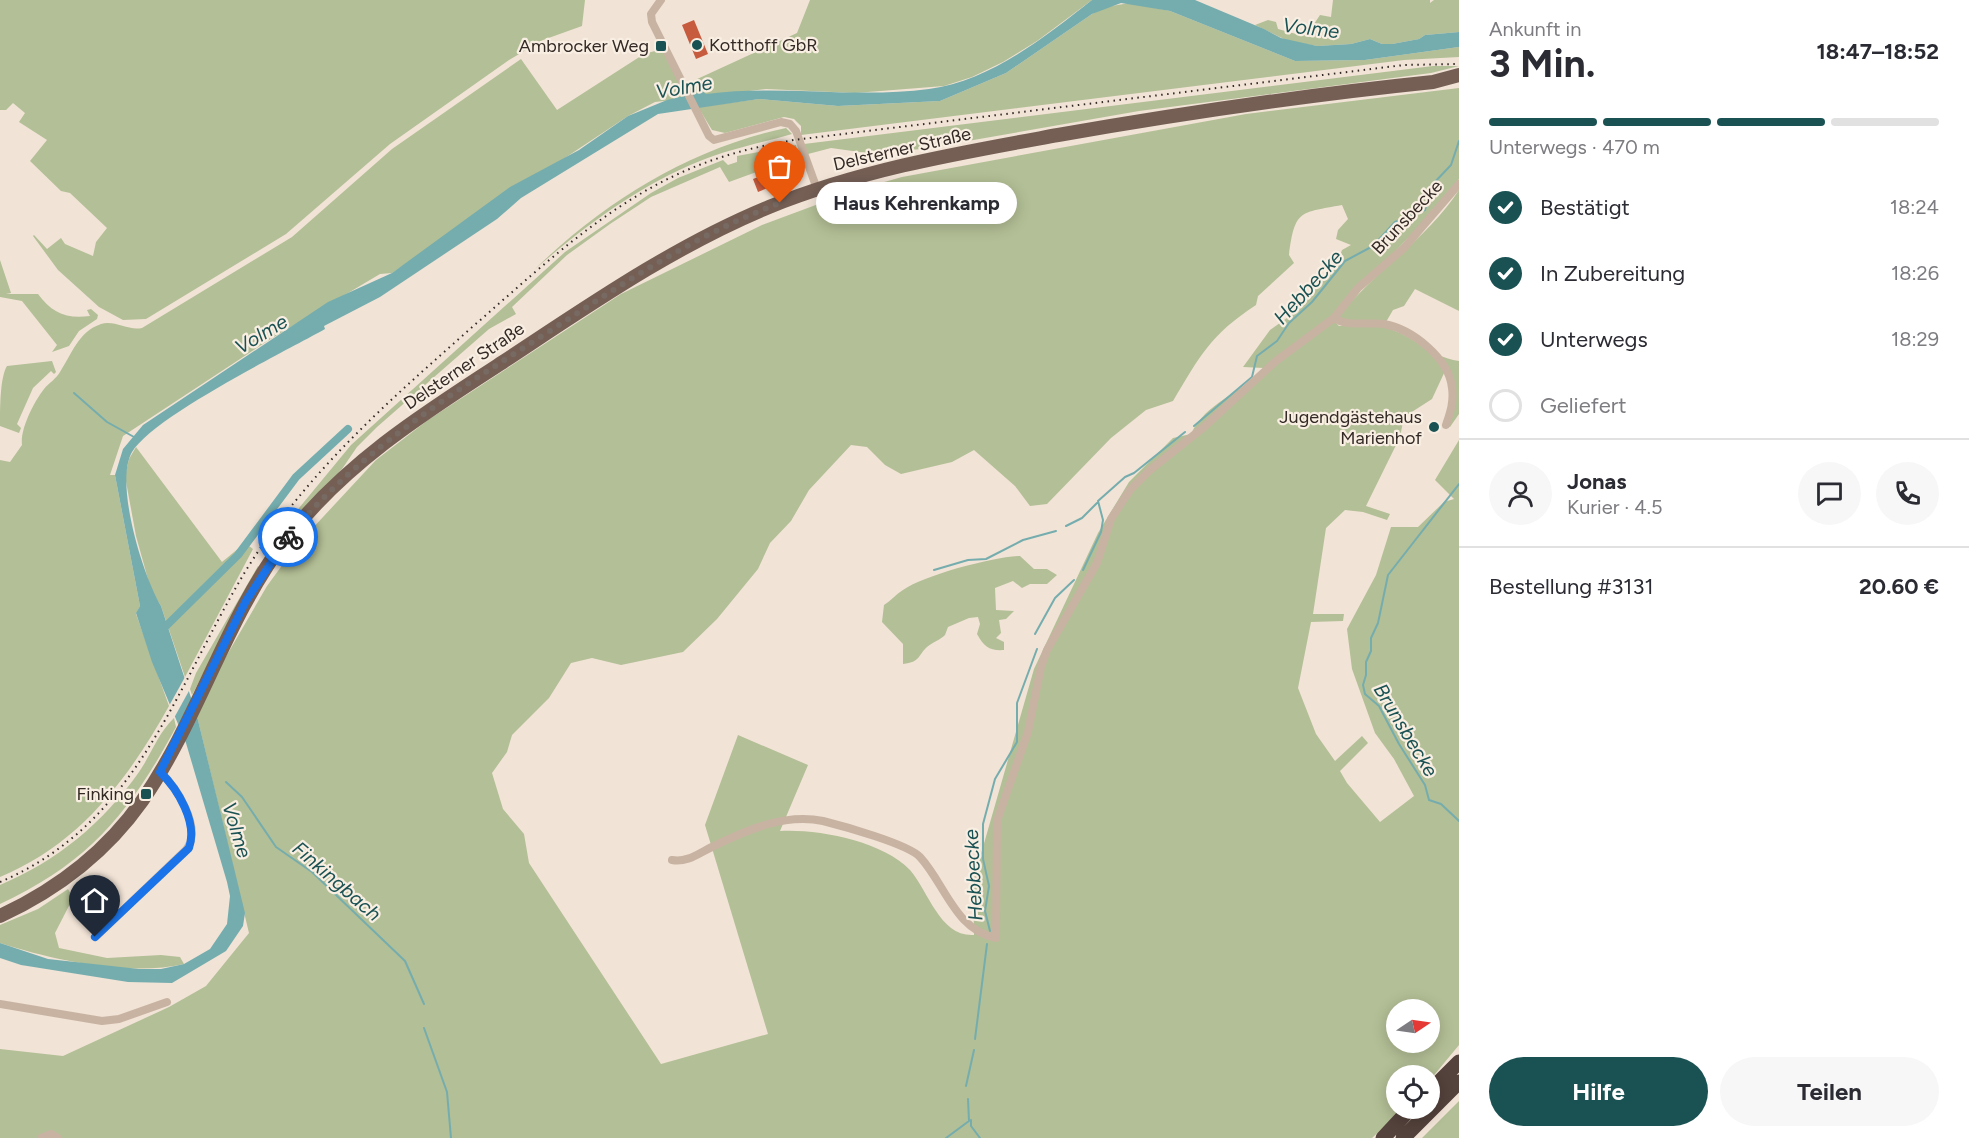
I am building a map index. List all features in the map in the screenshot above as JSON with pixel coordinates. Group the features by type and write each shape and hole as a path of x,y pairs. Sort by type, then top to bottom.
{"highway":[{"path":"1440,1081 1459,1062"},
{"path":"1402,1138 1459,1082"},
{"path":"1383,1138 1401,1119"}],"main road":[{"name":"Delsterner Straße","path":"0,916 43,893 100,850 127,820 160,772 246,601 273,558 313,507 372,451 457,391 640,274 721,229 817,189 906,163 1213,108 1433,82 1459,75"}],"street":[{"path":"661,0 652,12 651,18 709,136 714,140 781,122 790,124 796,131 817,189"},
{"name":"Brunsbecke","path":"672,860 685,860 733,837 791,818 820,820 891,841 914,852 970,927 996,938 997,821 1028,732 1041,667 1047,650 1097,563 1112,519 1130,490 1150,470 1204,427 1276,362 1334,318 1358,288 1404,248 1459,184"},
{"path":"1334,318 1340,323 1385,324 1409,333 1430,350 1446,371 1452,387 1453,404 1446,425"},
{"path":"95,937 189,848 193,832 184,807 169,781 160,772"},
{"path":"0,1004 102,1021 119,1019 166,1002"},
{"path":"41,1138 51,1134 58,1138"}],"green space":[{"path":"0,0 585,0 582,26 543,40 509,60 390,144 286,234 146,319 123,320 99,307 58,270 33,236 47,249 61,238 65,244 93,256 96,242 107,228 70,193 61,191 30,161 47,140 19,122 25,113 13,103 6,110 0,110"},
{"path":"810,0 1092,0 1037,41 1003,62 972,77 944,86 855,93 766,89 655,102 628,116 392,273 380,274 269,340 123,436 110,475 115,475 140,606 136,614 169,706 137,759 99,807 54,847 29,863 0,877 0,460 10,462 22,445 25,424 36,401 58,374 81,338 93,328 106,323 142,328 292,237 392,149 521,59 557,110 644,54 662,49 682,86 797,33"},
{"path":"1333,0 1430,0 1430,3 1434,0 1459,0 1459,32 1425,35 1419,39 1392,44 1382,44 1370,39 1351,44 1317,46 1288,41 1255,25 1268,20 1276,22 1278,29 1296,34 1314,34 1314,24 1320,15 1331,17"},
{"path":"1130,3 1170,11 1295,61 1365,60 1459,47 1459,57 1404,60 801,135 801,126 794,119 784,117 725,133 712,130 698,107 759,99 838,106 940,101 1006,73 1105,7"},
{"path":"1433,66 1459,66 1431,73 1139,111 922,149 867,153 831,148 808,154 804,144"},
{"path":"1459,88 1459,179 1449,195 1330,317 1339,326 1371,325 1392,330 1438,355 1459,361 1459,414 1450,427 1446,425 1453,404 1445,371 1432,399 1404,417 1400,437 1366,506 1390,514 1387,520 1363,512 1345,510 1326,528 1313,614 1344,614 1343,621 1311,622 1298,688 1316,734 1335,761 1362,736 1368,743 1340,771 1347,783 1380,822 1414,796 1394,759 1375,733 1352,669 1347,629 1376,575 1391,527 1418,527 1444,502 1454,499 1435,480 1459,440 1459,1045 1440,1068 1440,1065 1386,1065 1386,1119 1392,1119 1372,1138 0,1138 0,1049 63,1056 169,1007 206,986 249,933 197,716 224,660 267,586 297,545 376,460 428,420 621,294 762,225 856,190 902,177 1246,114","holes":["1342,205 1348,219 1338,230 1336,239 1351,245 1342,250 1336,267 1309,291 1294,313 1270,330 1243,367 1264,368 1206,414 1191,434 1173,438 1129,482 1098,533 1034,669 973,882 974,935 962,934 952,929 936,912 910,870 883,851 867,844 831,835 780,831 808,765 738,735 705,825 768,1034 661,1064 529,863 524,834 503,809 492,773 507,752 512,735 549,698 571,663 592,658 621,665 683,652 717,619 758,569 770,543 791,521 809,490 851,445 867,447 885,465 901,474 952,462 974,450 1015,486 1030,506 1047,504 1111,438 1146,410 1173,401 1207,347 1227,326 1256,305 1258,296 1294,263 1289,255 1291,240 1297,221 1302,216 1308,212"]},
{"path":"786,128 792,134 711,157 655,182 613,208 573,237 535,269 590,222 651,181 716,149"},
{"path":"796,145 798,157 729,182 720,167 651,197 567,255 512,307 516,314 489,329 377,427 357,447 342,469 287,527 285,525 351,445 565,252 651,193 678,178 723,160 728,165 737,162 737,156"},
{"path":"1459,190 1459,311 1415,289 1404,306 1393,310 1386,322 1341,320 1338,317 1352,301 1432,224"},
{"path":"0,260 11,293 6,294 38,294 49,306 60,313 90,316 87,310 91,309 98,315 97,319 79,331 69,346 52,352 57,345 22,301 0,297"},
{"path":"52,361 56,372 54,374 51,371 33,388 17,424 21,428 19,433 0,426 0,402 7,366"},
{"path":"136,447 222,562 245,543 253,549 185,677 161,606 151,590 136,536 125,476 129,459"},
{"path":"1020,556 1034,569 1047,569 1057,575 1047,584 1030,584 1022,588 1013,581 995,588 996,610 1014,611 1006,619 999,620 1001,633 996,638 1004,642 1004,650 991,649 985,645 977,634 980,624 978,617 969,618 948,627 945,635 927,647 916,660 903,664 903,644 882,622 884,605 903,590 927,578 977,563"},
{"path":"258,566 192,695 190,689 196,673"},
{"path":"174,718 176,727 142,785 104,832 59,871 0,904 0,885 60,852 110,808 139,772 163,730"},
{"path":"68,889 73,898 55,933 59,948 107,958 161,955 180,957 184,964 162,968 116,968 67,961 0,943 0,925 38,909"},
{"path":"1459,1101 1459,1138 1422,1138"}],"water":[{"path":"1092,0 1195,0 1281,38 1317,46 1351,44 1370,39 1382,44 1392,44 1419,39 1425,35 1459,32 1459,47 1365,60 1295,61 1170,11 1121,3 1092,14 1006,73 940,101 838,106 759,99 658,114 521,198 497,219 380,297 324,326 325,329 192,403 145,437 132,452 127,466 126,485 139,552 146,574 161,606 197,716 245,913 243,926 226,951 172,983 128,982 21,965 0,958 0,943 48,959 139,969 161,969 184,964 210,949 227,924 230,896 227,882 186,743 152,662 136,613 140,606 115,475 123,449 143,425 328,302 392,273 510,187 579,150 628,116 667,100 698,93 699,88 706,94 762,90 873,93 929,89 952,84 974,77 1016,55"}],"pier":[{"path":"185,677 190,689 174,718 169,706"}],"building":[{"name":"Kotthoff GbR","path":"694,20 708,54 696,59 682,25"},
{"path":"781,168 785,178 791,176 795,186 773,195 770,187 758,192 753,179"}],"waterway":[{"name":"Hebbecke","path":"1194,426 1252,377 1257,356 1277,341 1289,323 1312,302 1345,261 1373,246 1395,222 1425,210 1432,185 1451,165 1459,141"},
{"path":"74,393 107,422 134,437"},
{"path":"161,631 238,555 296,477 348,429"},
{"name":"Hebbecke","path":"1083,570 1101,532 1103,520 1098,501 1125,477 1134,473 1185,432"},
{"name":"Brunsbecke","path":"1459,484 1388,575 1378,623 1371,638 1371,651 1366,662 1363,685 1365,694 1379,706 1399,744 1425,785 1429,800 1441,804 1459,821"},
{"path":"1066,526 1082,518 1097,503"},
{"path":"934,570 968,560 986,559 1023,540 1056,531"},
{"name":"Hebbecke","path":"1035,634 1055,598 1074,580"},
{"name":"Hebbecke","path":"990,931 985,911 989,886 983,859 983,824 995,779 1017,742 1017,703 1037,649"},
{"name":"Finkingbach","path":"226,782 242,797 276,847 312,872 405,961 424,1004"},
{"name":"Hebbecke","path":"975,1039 987,944"},
{"name":"Finkingbach","path":"424,1028 447,1092 451,1138"},
{"name":"Hebbecke","path":"966,1086 974,1050"},
{"name":"Hebbecke","path":"946,1138 969,1121 968,1099"},
{"path":"971,1120 971,1126 980,1138"}],"railway":[{"path":"0,882 47,857 86,826 119,789 148,749 173,706 245,572 295,501 352,438 446,350 572,241 622,205 649,189 676,175 719,158 794,140 1404,65 1459,64"}],"way so far":[{"path":"288,537 313,507 346,474 372,451 422,415 632,279 721,229 780,203"}],"place":[{"name":"Kotthoff GbR","path":"697,45"},
{"name":"Ambrocker Weg","path":"661,46"},
{"name":"Haus Kehrenkamp","path":"780,203"},
{"name":"Jugendgästehaus Marienhof","path":"1434,427"},
{"name":"Finking","path":"146,794"}],"route":[{"path":"95,937 189,848 193,832 184,807 169,781 160,772 246,601 288,537"}],"water label":[{"name":"Volme","path":"1311,28"},
{"name":"Volme","path":"684,87"},
{"name":"Volme","path":"261,334"},
{"name":"Volme","path":"237,830"}]}
